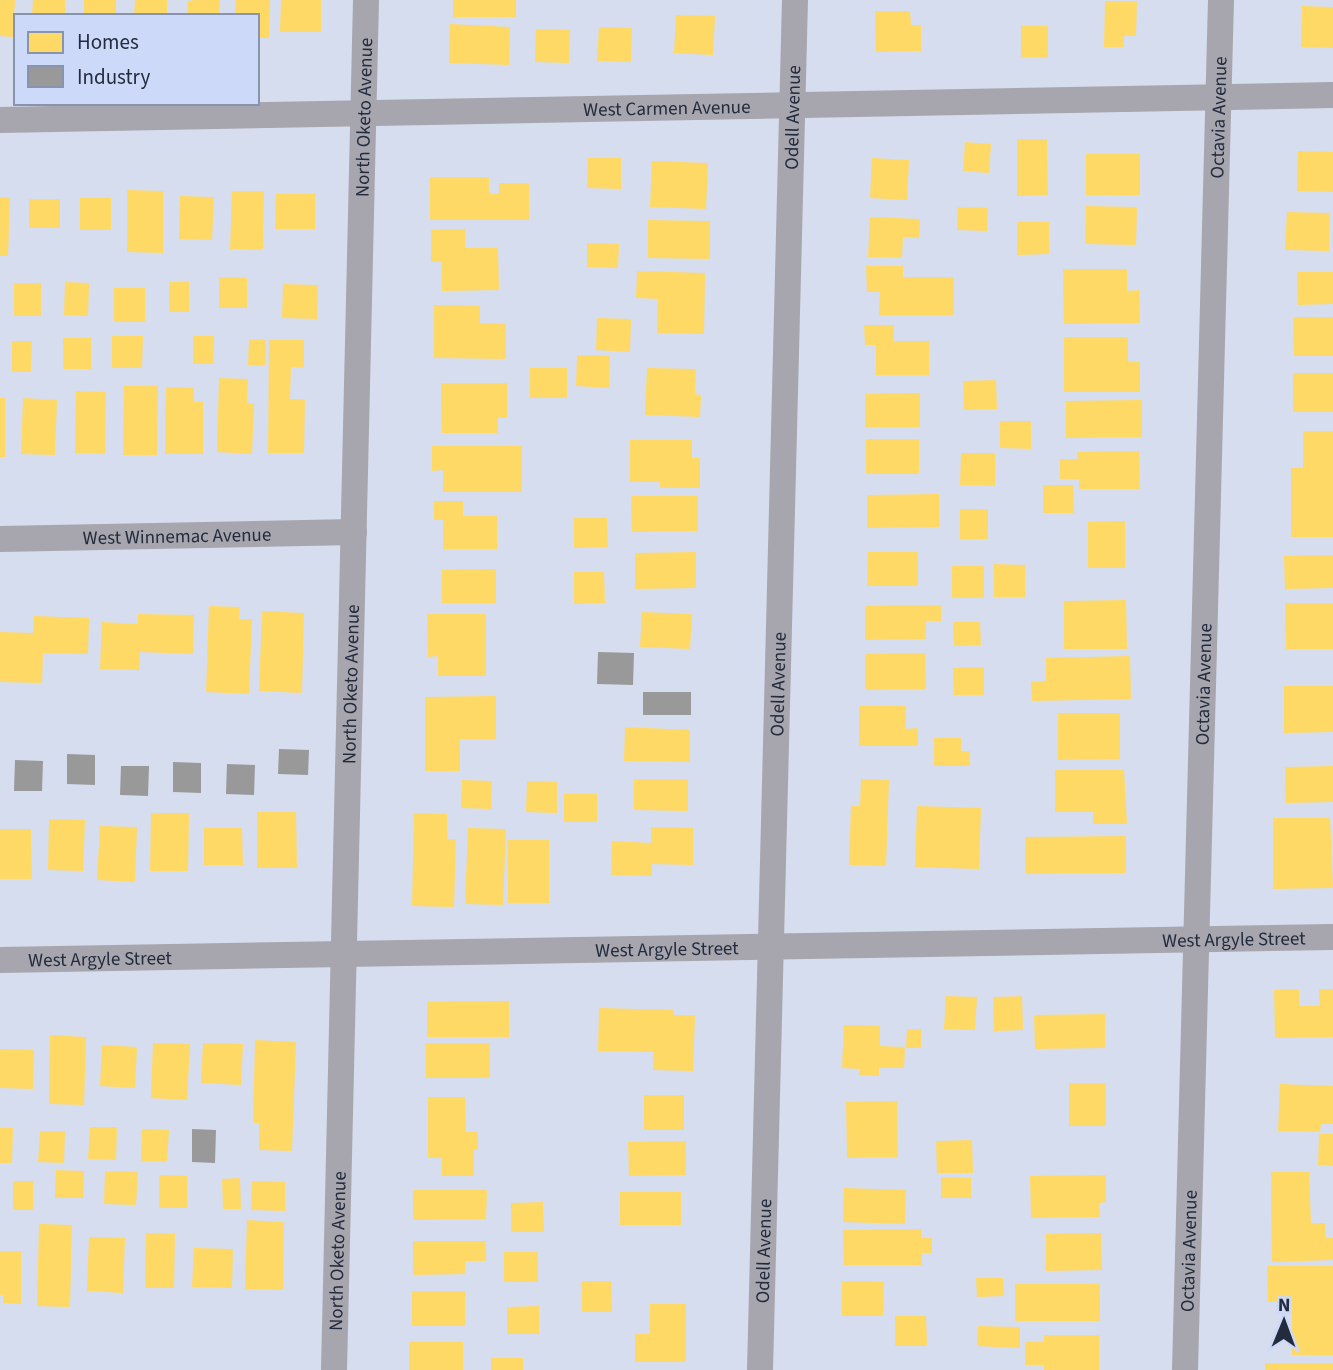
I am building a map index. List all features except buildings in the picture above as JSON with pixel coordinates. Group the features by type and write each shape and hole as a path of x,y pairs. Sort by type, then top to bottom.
{"street":[{"name":"North Oketo Avenue","path":"334,1370 366,0"},
{"name":"Odell Avenue","path":"760,1370 796,0"},
{"name":"Octavia Avenue","path":"1185,1370 1221,0"},
{"name":"West Carmen Avenue","path":"0,120 1333,95"},
{"name":"West Winnemac Avenue","path":"0,539 354,532"},
{"name":"West Argyle Street","path":"0,960 1333,937"}]}
